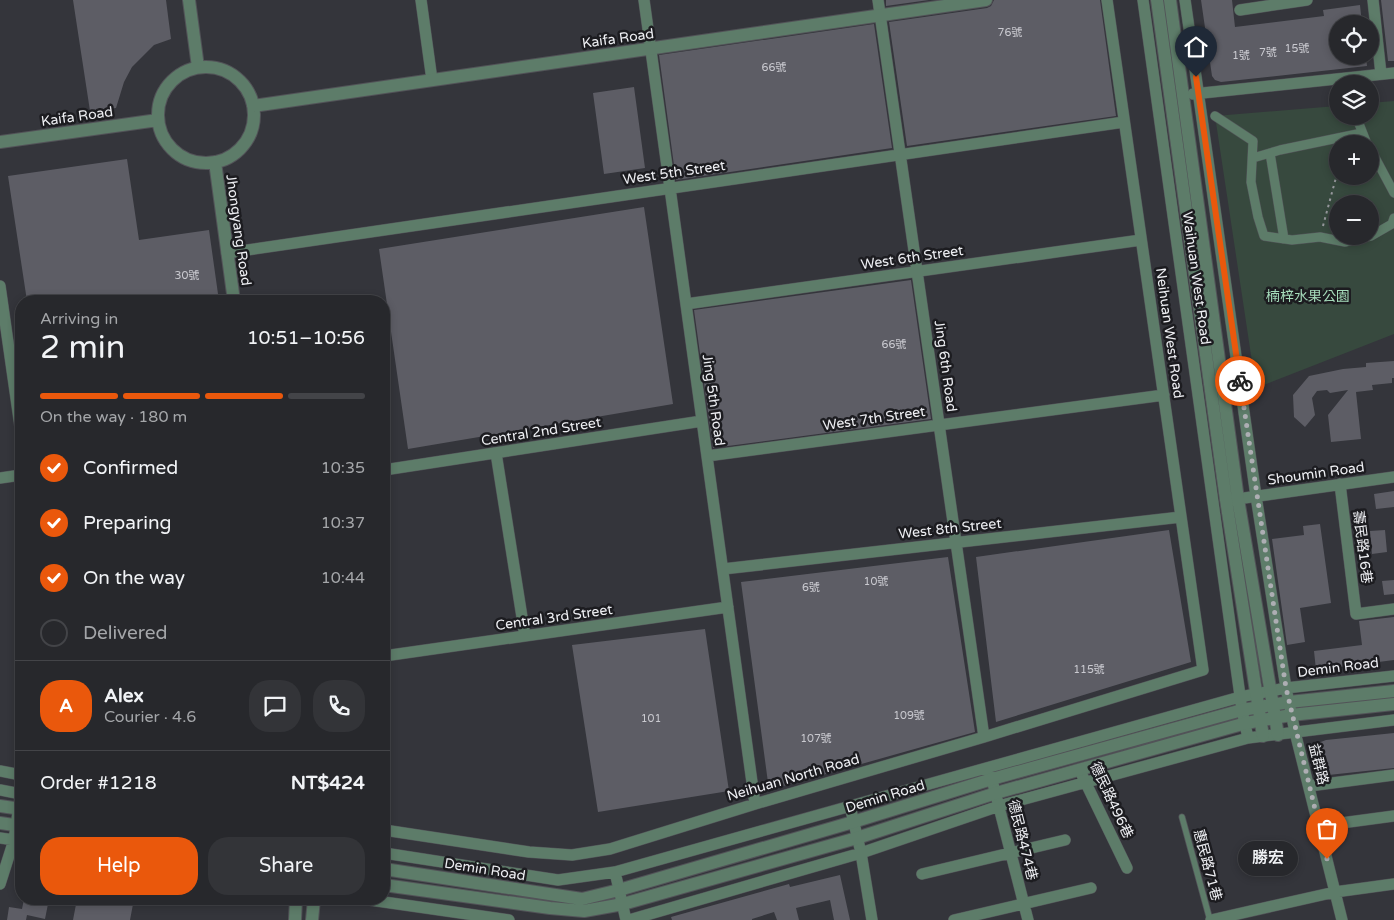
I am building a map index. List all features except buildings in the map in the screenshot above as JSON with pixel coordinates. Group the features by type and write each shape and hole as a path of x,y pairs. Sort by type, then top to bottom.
{"street":[{"path":"189,0 198,67"},
{"path":"422,0 432,80"},
{"name":"Jing 5th Road","path":"644,0 755,804"},
{"name":"Jing 6th Road","path":"878,0 984,737"},
{"name":"Kaifa Road","path":"254,106 986,0"},
{"name":"Neihuan West Road","path":"1106,0 1203,670"},
{"name":"Waihuan West Road","path":"1143,0 1240,696 1248,738"},
{"name":"Waihuan West Road","path":"1157,0 1176,96 1263,736"},
{"name":"Waihuan West Road","path":"1170,0 1176,96"},
{"name":"Waihuan West Road","path":"1185,0 1256,496 1289,702"},
{"path":"1240,10 1307,0"},
{"path":"1373,0 1381,74"},
{"path":"158,120 160,100 171,82 179,75 198,67 212,67 235,76 243,84 254,106"},
{"path":"1156,98 1394,73"},
{"name":"Jhongyang Road","path":"158,120 162,136 175,152 188,160 201,163 215,162 234,154 248,138 253,125 254,106"},
{"path":"1215,116 1253,141 1251,182 1264,236 1292,240 1320,237 1345,242 1371,236 1392,224 1394,218"},
{"name":"Kaifa Road","path":"0,142 158,120"},
{"name":"West 5th Street","path":"227,253 1124,122"},
{"path":"1253,158 1362,133 1359,125"},
{"path":"1270,153 1284,239"},
{"name":"Jhongyang Road","path":"215,162 233,295"},
{"path":"1379,165 1394,193"},
{"name":"West 6th Street","path":"686,304 1141,240"},
{"path":"0,286 15,391"},
{"name":"West 7th Street","path":"707,456 1164,395"},
{"name":"Central 2nd Street","path":"390,469 702,421"},
{"path":"496,453 525,636"},
{"path":"0,478 15,476"},
{"name":"Shoumin Road","path":"1213,502 1394,477"},
{"name":"壽民路16巷","path":"1340,484 1356,614 1394,609"},
{"name":"Waihuan West Road","path":"1232,499 1278,734"},
{"name":"West 8th Street","path":"723,569 1181,517"},
{"name":"Central 3rd Street","path":"390,655 728,608"},
{"name":"Neihuan North Road","path":"390,831 528,852 572,855 610,849 1203,670"},
{"name":"Demin Road","path":"1074,750 1240,696 1286,688 1394,676"},
{"name":"Demin Road","path":"390,854 558,880 615,872 850,806 1242,710 1289,702 1394,691"},
{"name":"益群路","path":"1289,702 1342,920"},
{"name":"Demin Road","path":"390,885 550,908 584,911 623,904 857,838 996,793 1246,724 1291,715 1394,704"},
{"path":"615,872 628,920 861,853 999,806 1248,738 1394,720"},
{"name":"德民路496巷","path":"1074,750 1084,782 1127,868"},
{"path":"0,771 15,774"},
{"name":"Demin Road","path":"390,871 582,899 853,822 990,773"},
{"name":"德民路474巷","path":"990,773 1028,920"},
{"path":"1309,786 1394,776"},
{"path":"0,790 15,792"},
{"path":"0,806 15,808"},
{"path":"850,806 861,853 872,920"},
{"path":"1319,826 1394,816"},
{"path":"0,823 15,825"},
{"path":"0,838 15,840"},
{"path":"922,874 1065,840"},
{"path":"0,884 15,848"},
{"path":"1211,920 1335,892 1394,884"},
{"path":"954,920 1091,888"},
{"path":"390,904 466,917 509,920"},
{"path":"295,920 296,905"},
{"path":"312,920 313,905"}],"lane":[{"name":"惠民路71巷","path":"1182,817 1211,920"}],"path":[{"path":"1320,237 1334,185"}],"green space":[{"name":"楠梓水果公園","path":"1394,101 1394,334 1256,388 1215,116 1329,107 1329,125 1379,125 1379,102"}],"way so far":[{"path":"1240,381 1286,688 1295,732 1327,859"}],"place":[{"name":"勝宏","path":"1327,859"}],"route":[{"path":"1196,77 1240,381"}]}
